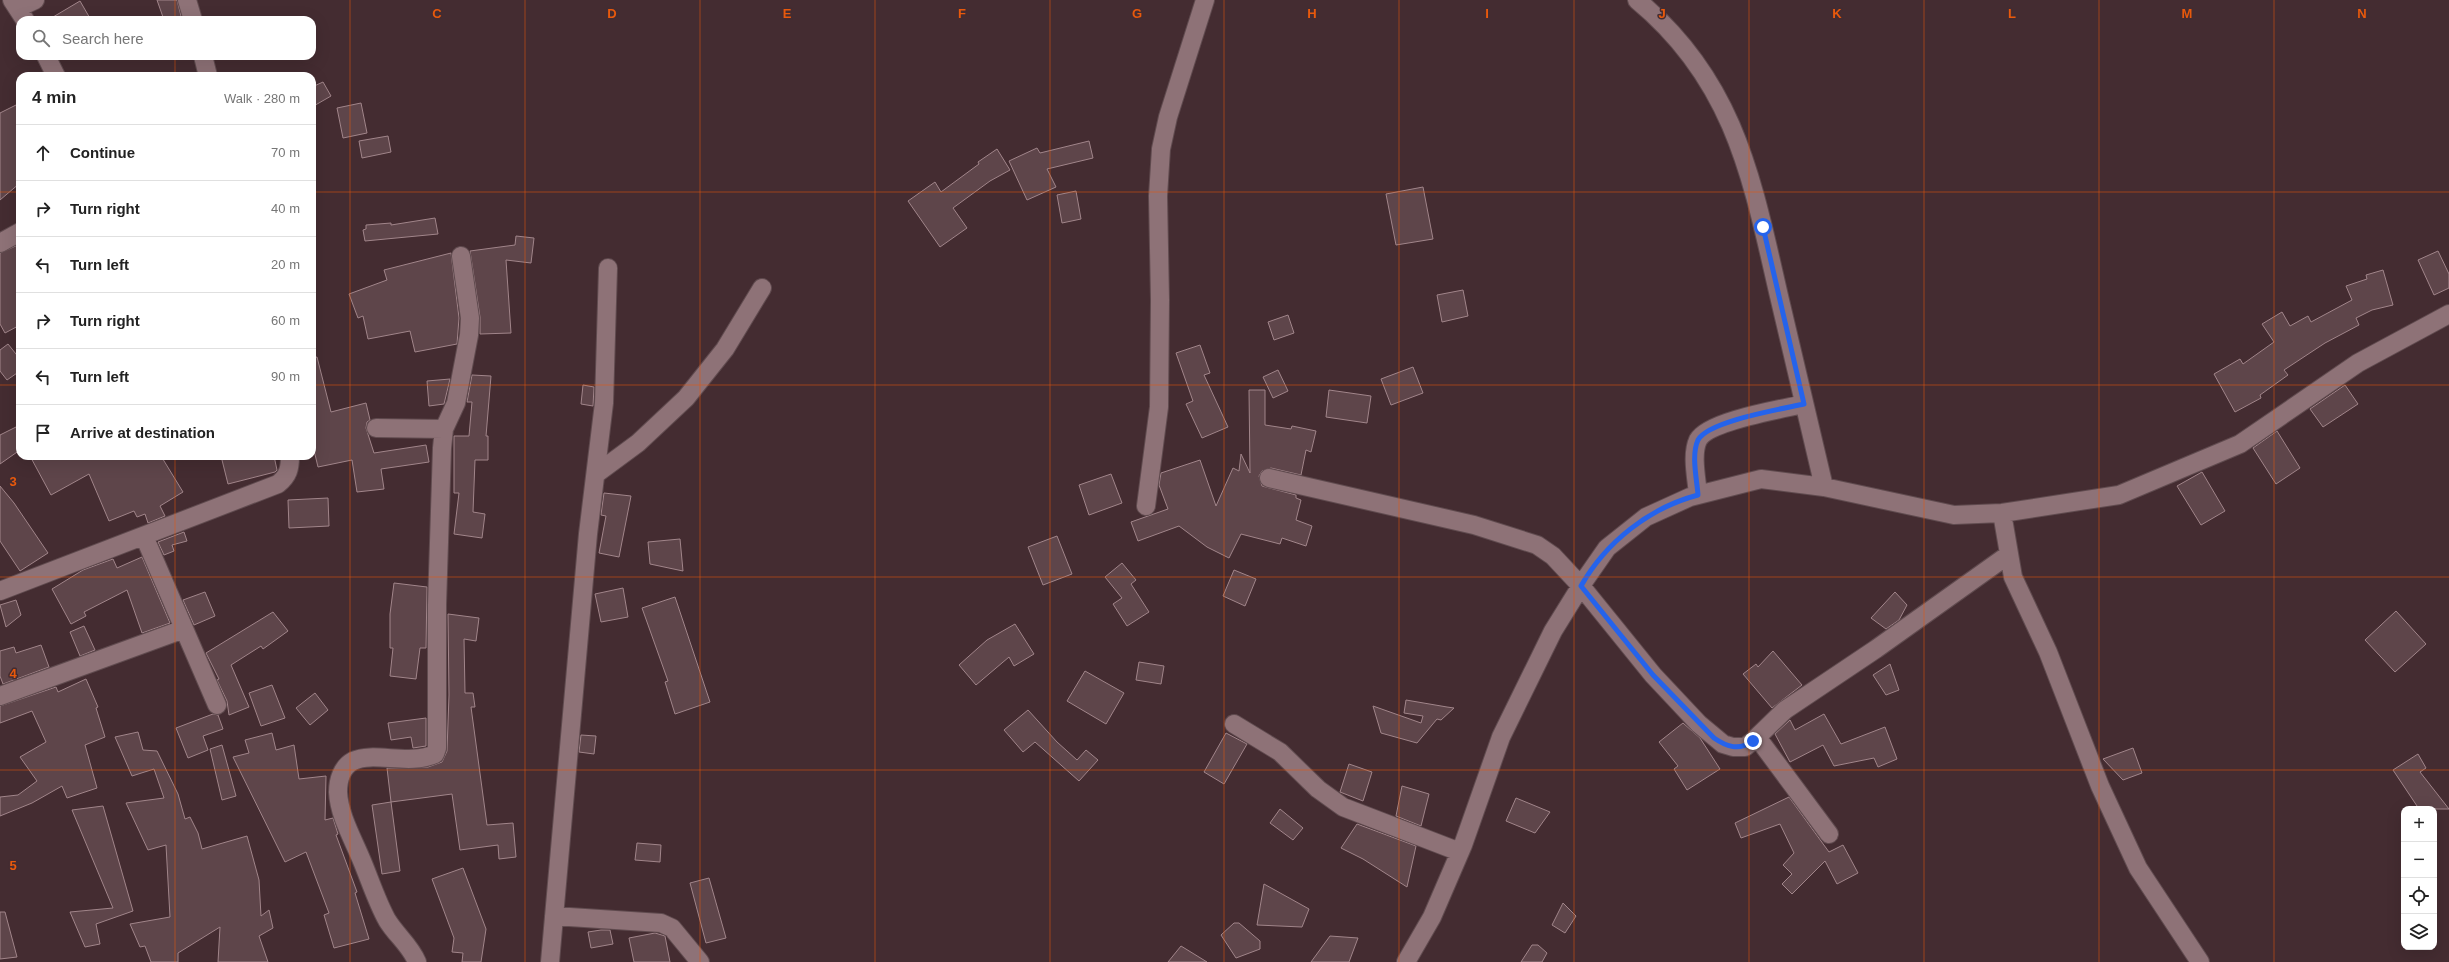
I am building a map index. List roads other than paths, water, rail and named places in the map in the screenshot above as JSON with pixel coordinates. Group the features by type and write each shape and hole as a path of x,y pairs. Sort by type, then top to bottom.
{"street":[{"path":"18,9 35,0"},
{"path":"187,0 192,16"},
{"path":"1146,506 1159,407 1160,300 1158,196 1161,149 1168,117 1205,0"},
{"path":"1637,0 1674,36 1700,67 1731,121 1748,167 1824,487"},
{"path":"48,60 54,72"},
{"path":"204,60 207,72"},
{"path":"0,243 16,234"},
{"path":"416,962 412,950 391,926 382,909 340,806 339,778 347,766 354,761 369,758 422,758 434,754 437,748 437,605 444,429 456,403 469,335 470,318 461,256"},
{"path":"550,962 588,534 604,403 608,268"},
{"path":"596,474 638,443 686,398 725,349 762,288"},
{"path":"1406,962 1432,917 1460,852 1501,737 1553,631 1607,548 1646,517 1698,495 1762,479 1824,487 1954,515 2002,513 2119,495 2240,444 2358,363 2449,314"},
{"path":"1698,495 1696,450 1698,440 1703,434 1727,422 1804,404"},
{"path":"376,428 444,429"},
{"path":"0,591 278,484 286,477 290,467 290,460"},
{"path":"1269,478 1504,533 1537,545 1553,556 1581,586 1653,675 1714,738 1723,744 1733,747 1745,747 1785,710 1883,644 2008,555"},
{"path":"2002,513 2008,555 2016,586 2048,652 2100,786 2133,857 2200,962"},
{"path":"144,536 217,705"},
{"path":"0,696 184,629"},
{"path":"1234,724 1280,752 1318,789 1343,807 1460,852"},
{"path":"1757,737 1829,834"},
{"path":"554,916 661,923 672,928 700,962"}]}
